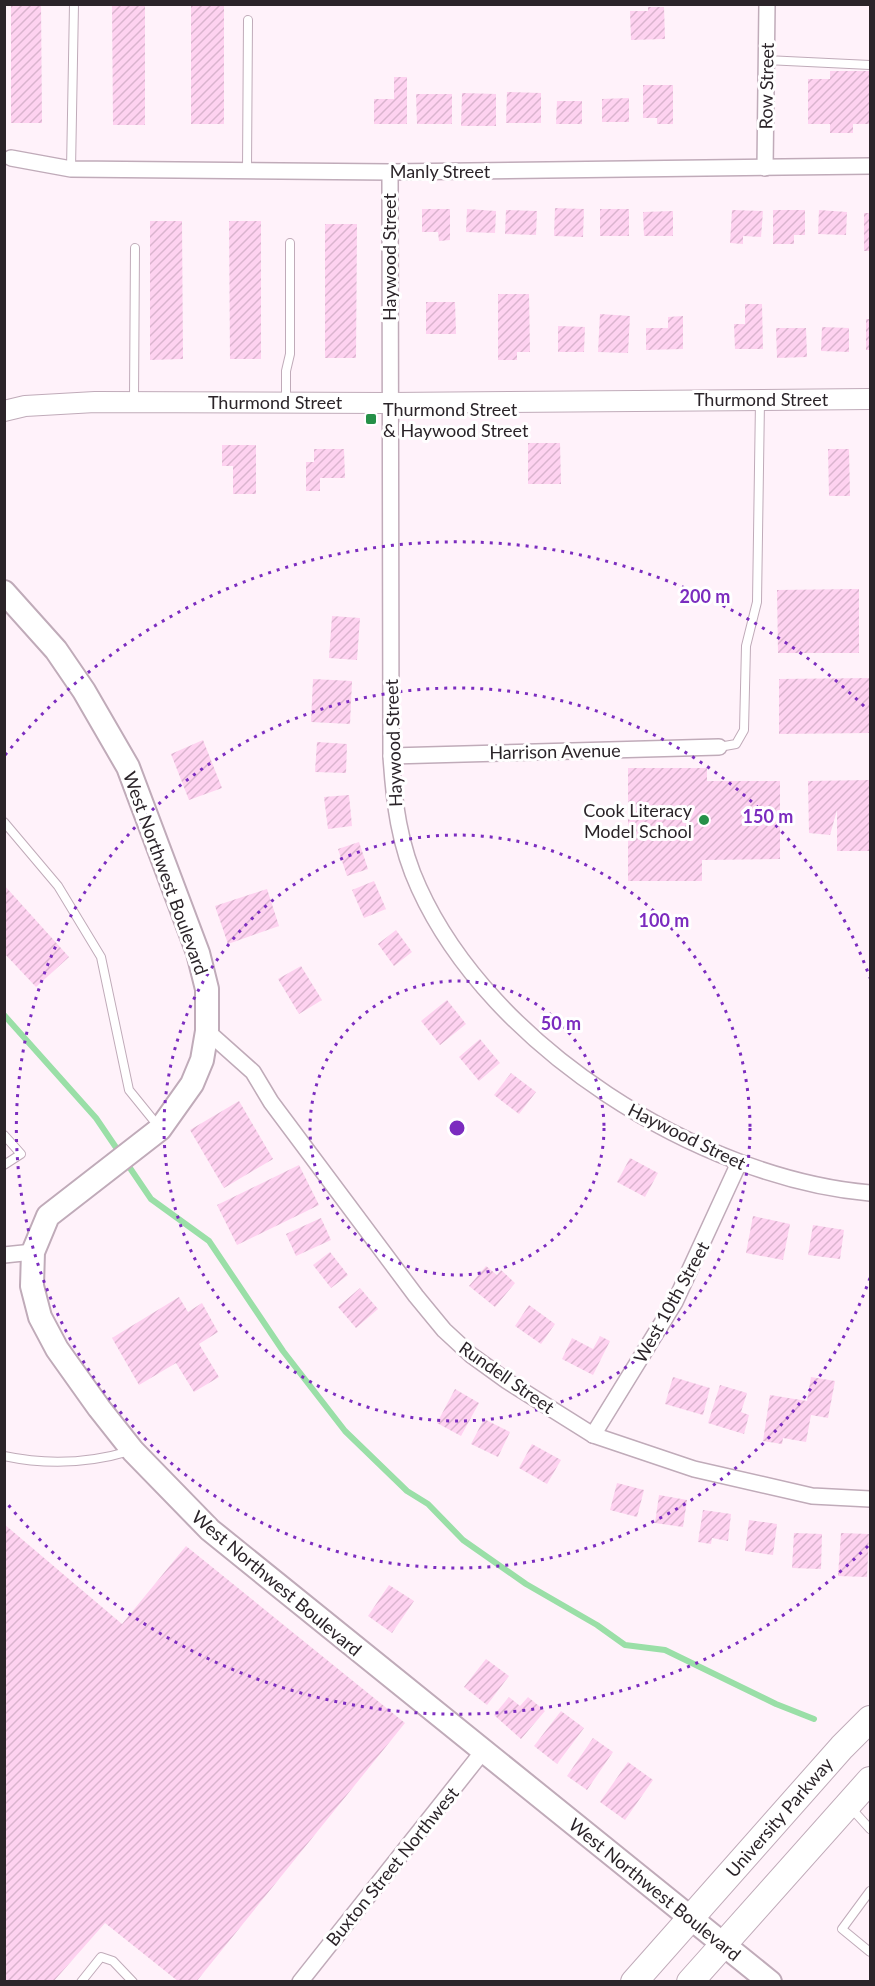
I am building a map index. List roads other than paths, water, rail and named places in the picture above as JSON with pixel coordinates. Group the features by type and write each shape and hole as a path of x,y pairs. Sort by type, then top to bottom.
{"main road":[{"name":"West Northwest Boulevard","path":"4,592 56,650 84,691 128,767 198,953 207,989 207,1031 202,1060 192,1084 160,1129 48,1216 33,1252 32,1286 40,1317 57,1349 133,1451 210,1530 770,1982"},
{"name":"University Parkway","path":"634,1982 842,1747 870,1719"},
{"path":"690,1982 870,1780"}],"street":[{"name":"Row Street","path":"765,168 767,4"},
{"name":"Manly Street","path":"8,157 71,168 390,172 870,166"},
{"name":"Haywood Street","path":"390,172 391,756 394,807 403,844 419,888 443,931 491,994 528,1033 605,1095 636,1113 740,1163 806,1184 870,1193"},
{"name":"Thurmond Street","path":"4,411 25,406 134,402 389,403 870,399"},
{"name":"Harrison Avenue","path":"391,756 719,747"},
{"name":"Rundell Street","path":"207,1031 253,1072 271,1102 444,1330 471,1355 507,1381 593,1435 705,1472 812,1496 870,1499"},
{"name":"West 10th Street","path":"593,1435 675,1302 740,1163"},
{"path":"4,1255 33,1252"},
{"name":"Buxton Street Northwest","path":"300,1982 484,1750"}],"lane":[{"path":"71,168 74,4"},
{"path":"247,169 248,20"},
{"path":"766,60 870,65"},
{"path":"286,402 286,371 290,354 290,243"},
{"path":"134,402 135,248"},
{"path":"719,747 736,744 744,730 746,646 757,603 760,399"},
{"path":"4,822 58,886 101,957 129,1090 160,1129"},
{"path":"4,1135 21,1154 4,1165"},
{"path":"4,1455 19,1459 90,1461 133,1451"},
{"path":"847,1805 870,1828"},
{"path":"870,1891 842,1929 870,1952"},
{"path":"81,1982 101,1957 113,1961 133,1982"}],"waterway":[{"path":"4,1015 96,1118 151,1199 209,1241 283,1351 345,1431 407,1491 428,1504 463,1540 526,1584 597,1625 625,1645 665,1650 776,1704 814,1719"}],"place":[{"name":"Thurmond Street & Haywood Street","path":"371,419"},
{"name":"Cook Literacy Model School","path":"704,820"}]}
